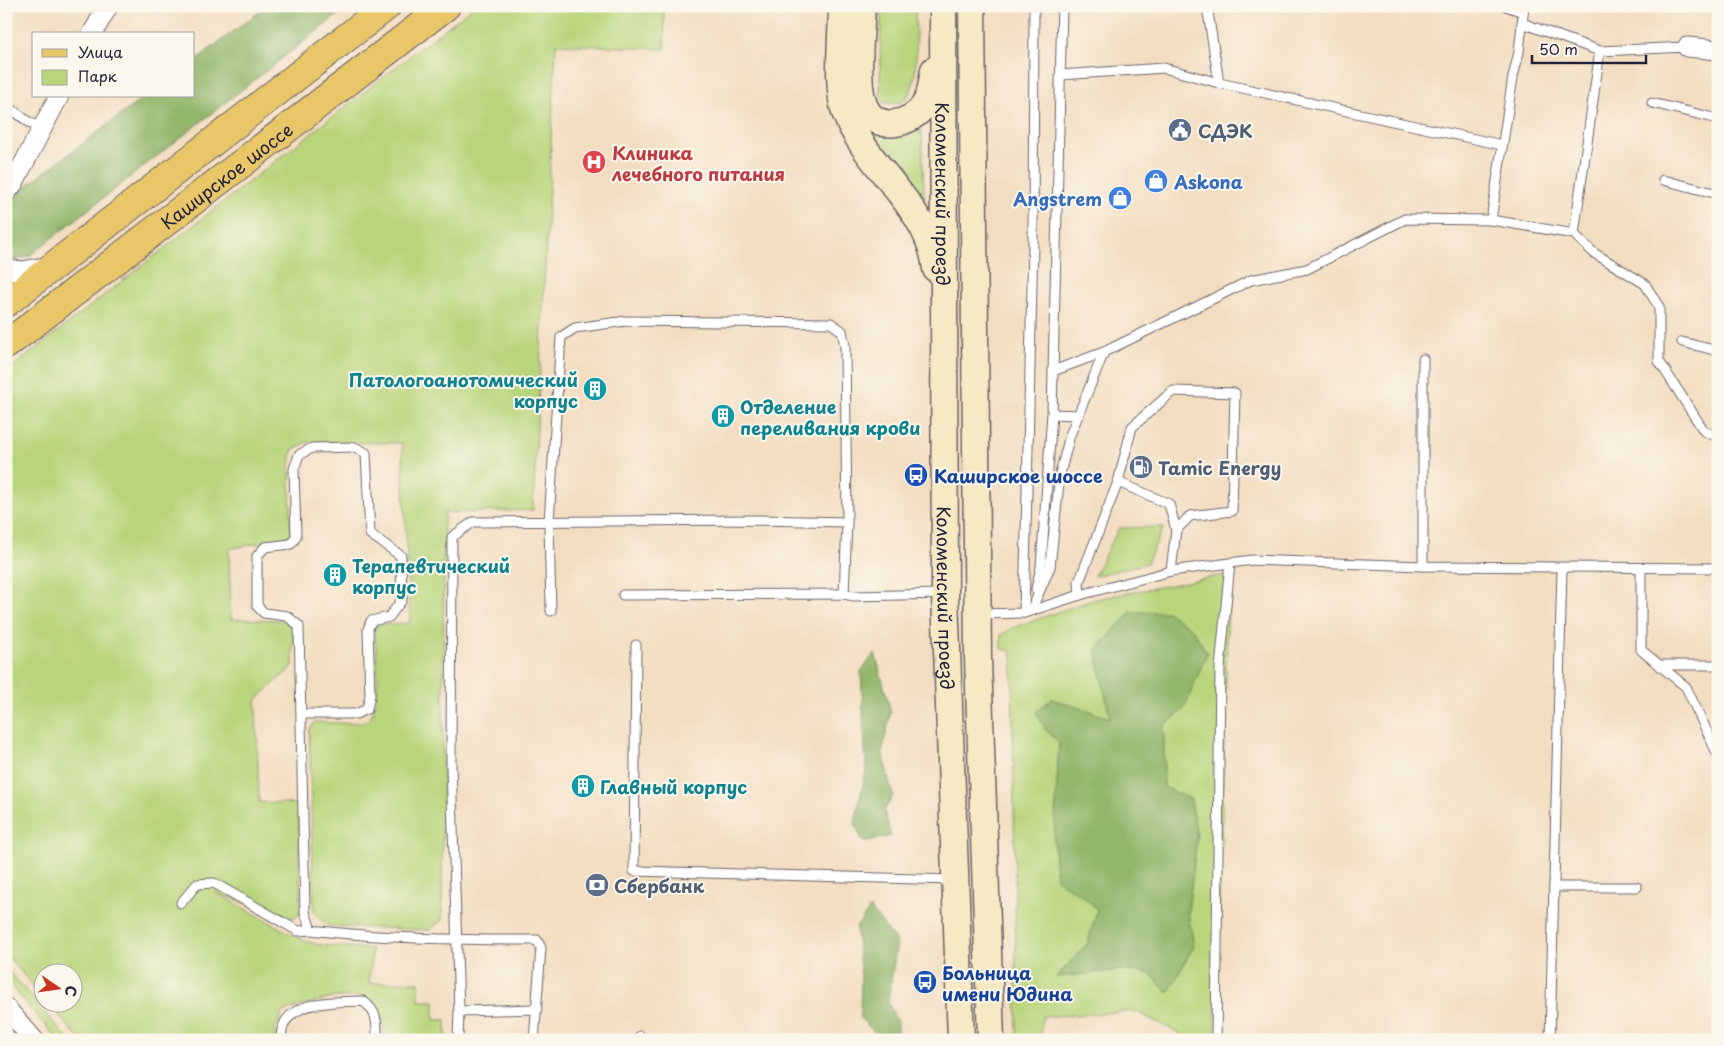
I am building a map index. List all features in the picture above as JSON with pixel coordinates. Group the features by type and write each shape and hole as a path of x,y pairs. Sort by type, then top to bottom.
{"main road":[{"name":"Каширское шоссе","path":"6,303 387,6"},
{"name":"Каширское шоссе","path":"6,345 446,6"},
{"path":"842,6 841,89 845,112 856,136 915,217 929,241 935,260 944,352"},
{"path":"862,6 860,93 864,107 872,117 885,123 902,122 918,113 926,102 943,36"},
{"name":"Коломенский проезд","path":"943,6 945,594 961,1040"},
{"name":"Коломенский проезд","path":"972,6 977,614 991,1040"}],"street":[{"path":"93,32 108,6"},
{"path":"1686,47 1718,50"},
{"path":"6,193 14,184 58,98"},
{"path":"6,269 23,271 55,265"},
{"path":"6,1008 34,1040"}],"lane":[{"path":"1027,612 1034,6"},
{"path":"1027,612 1041,567 1052,414 1062,6"},
{"path":"1207,6 1220,83"},
{"path":"1490,220 1524,9 1506,6"},
{"path":"1522,23 1600,51 1686,47"},
{"path":"1574,234 1600,51"},
{"path":"1060,75 1164,68 1220,83 1502,145"},
{"path":"1652,103 1718,119"},
{"path":"6,105 30,123 42,128"},
{"path":"1663,180 1718,194"},
{"path":"1053,371 1104,352 1251,280 1307,269 1405,218 1490,220 1574,234 1594,253 1645,284 1659,307 1659,361 1704,431 1718,438"},
{"path":"550,612 548,522 561,337 576,328 626,320 831,323 842,331 845,346 847,522 844,594"},
{"path":"1682,342 1718,351"},
{"path":"1027,612 1050,566 1060,474 1070,435 1104,352"},
{"path":"1423,359 1424,566"},
{"path":"1080,595 1080,577 1118,482 1132,427 1173,391 1235,393 1232,511 1190,516 1176,530"},
{"path":"1052,414 1079,415"},
{"path":"301,714 356,714 367,709 370,694 368,629 371,621 389,617 402,600 401,556 370,534 366,453 355,447 312,448 299,455 294,469 296,537 291,544 266,547 257,556 256,606 264,613 287,616 299,626 305,912 311,930"},
{"path":"1118,482 1169,504 1176,530 1171,571"},
{"path":"458,1040 459,1011 455,940 451,766 452,537 473,522 759,520 847,522"},
{"path":"977,614 1027,612 1080,595 1171,571 1252,560 1424,566 1718,568"},
{"path":"1216,1040 1220,668 1230,563"},
{"path":"1550,1040 1562,568"},
{"path":"1641,568 1642,650 1686,688 1718,755"},
{"path":"623,595 844,594 854,596 945,594"},
{"path":"636,645 634,871 954,880"},
{"path":"1659,665 1718,666"},
{"path":"180,903 197,884 214,883 298,931 311,930 352,935 455,940 537,940 541,948 534,1040"},
{"path":"1554,887 1637,887"},
{"path":"281,1040 280,1026 292,1012 321,1002 363,1001 372,1008 377,1019 377,1040"},
{"path":"459,1011 537,1009"}],"green space":[{"path":"267,6 339,6 339,14 29,256 6,262 6,203 10,198 143,98 195,98 195,60"},
{"path":"474,6 664,6 665,49 556,44 533,510 444,513 442,920 430,930 328,926 314,911 309,730 315,722 354,723 365,721 371,716 377,693 374,625 410,623 402,443 307,442 292,450 290,468 291,533 285,538 229,549 231,619 284,620 293,627 293,666 256,700 259,802 298,804 301,914 290,919 215,892 302,940 319,945 372,949 369,983 419,982 419,1001 434,1001 434,1020 446,1020 446,1040 382,1040 382,1018 377,1005 369,999 346,997 317,1001 283,1012 275,1028 275,1040 80,1040 58,1014 82,1014 82,964 32,964 32,984 6,954 6,372"},
{"path":"881,6 915,6 916,57 913,84 909,94 899,103 883,103 880,96"},
{"path":"865,127 898,138 922,131 924,200 919,202"},
{"path":"1164,527 1147,563 1094,576 1119,528"},
{"path":"1229,574 1215,1040 1192,1040 1135,1011 1042,1017 1041,1040 1017,1040 1012,652 1001,648 1001,635 1012,628 1096,599"},
{"path":"1131,612 1168,612 1193,630 1207,653 1184,709 1164,726 1164,787 1191,799 1197,837 1188,913 1194,946 1168,993 1150,973 1120,970 1056,977 1088,943 1097,909 1084,897 1056,879 1054,841 1059,742 1046,730 1036,712 1052,699 1110,718 1096,650"},
{"path":"875,653 891,712 882,752 893,796 884,811 891,836 863,842 855,823 866,770 861,671"},
{"path":"870,908 897,942 888,1002 897,1022 897,1040 876,1040 878,1036 860,1018 861,977 856,928"},
{"path":"6,968 32,998 32,1010 6,980"},
{"path":"35,1014 46,1014 69,1040 58,1040"}],"place":[{"name":"СДЭК","path":"1180,130"},
{"name":"Клиника лечебного питания","path":"594,162"},
{"name":"Askona","path":"1156,181"},
{"name":"Angstrem","path":"1120,198"},
{"name":"Патологоанотомический корпус","path":"595,389"},
{"name":"Отделение переливания крови","path":"723,416"},
{"name":"Tamic Energy","path":"1141,467"},
{"name":"Каширское шоссе","path":"916,475"},
{"name":"Терапевтический корпус","path":"335,575"},
{"name":"Главный корпус","path":"583,786"},
{"name":"Сбербанк","path":"597,885"},
{"name":"Больница имени Юдина","path":"925,982"}]}
